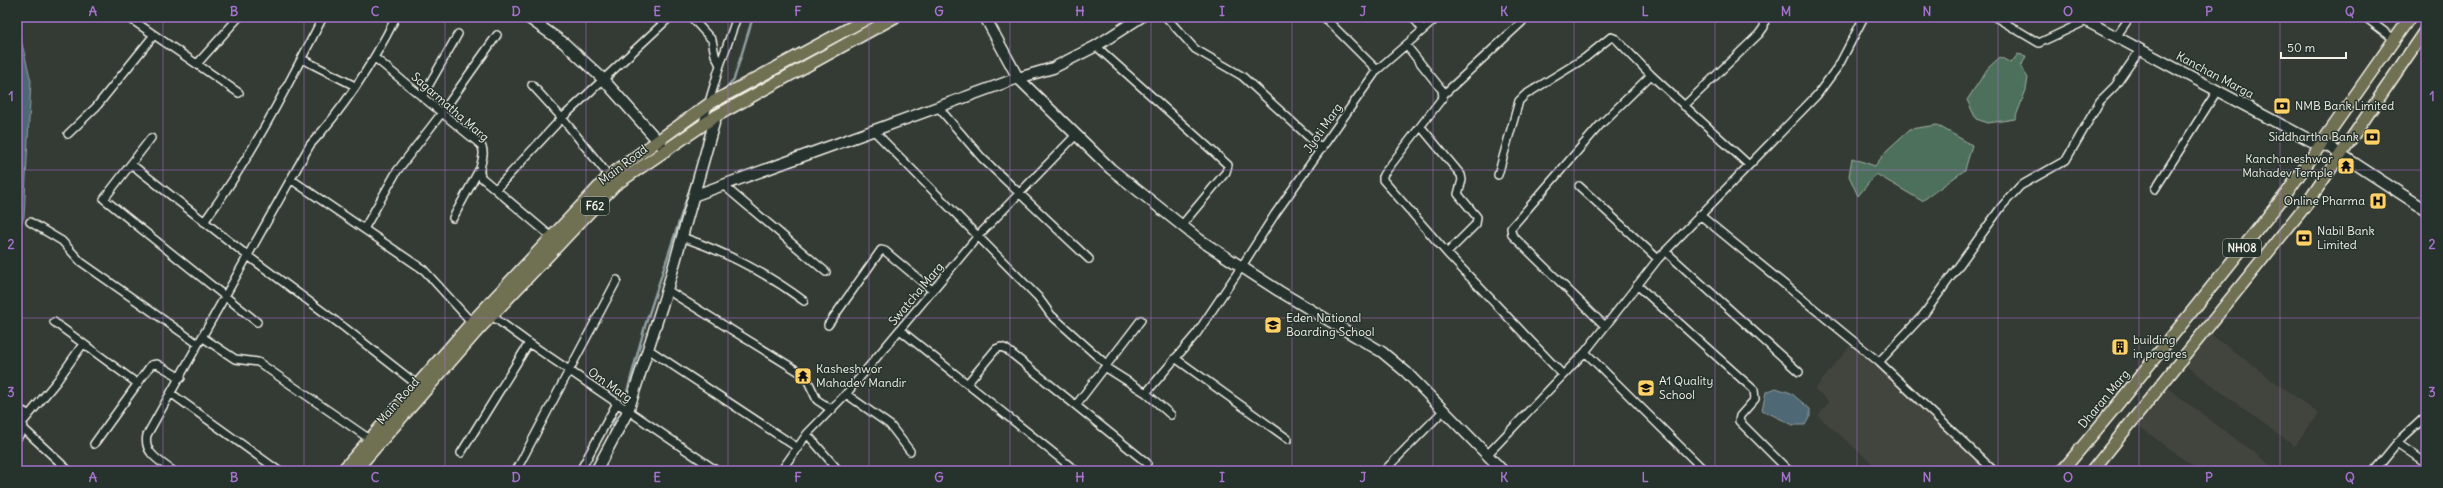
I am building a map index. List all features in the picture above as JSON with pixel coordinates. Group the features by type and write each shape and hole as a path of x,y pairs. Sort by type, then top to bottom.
{"main road":[{"name":"Main Road","path":"355,471 421,388 475,326 556,241 615,185 663,146 709,104 870,17"},
{"name":"Main Road","path":"475,326 492,316 609,176 702,126 716,116 896,17"},
{"name":"Dharan Marg","path":"2062,471 2286,194 2410,17"},
{"name":"NH08","path":"2092,471 2269,253 2306,205 2340,153 2426,29"},
{"name":"Main Road","path":"342,471 421,388"}],"street":[{"path":"128,17 239,94"},
{"path":"197,64 239,17"},
{"path":"204,222 223,196 302,59 323,17"},
{"path":"173,471 148,451 145,444 148,435 181,378 224,296 292,180 310,145 324,130 375,58 396,17"},
{"path":"526,17 564,43 603,79 663,146"},
{"path":"496,189 562,118 670,17"},
{"path":"691,17 712,40 715,55 720,65"},
{"path":"702,126 736,17"},
{"path":"985,17 1018,78 1075,136 1111,169 1200,240 1279,291 1382,352 1406,372 1503,471"},
{"path":"693,196 1018,78 1053,68 1096,46 1140,17"},
{"path":"1166,17 1195,49 1242,76 1322,149"},
{"path":"1324,17 1377,70"},
{"path":"1413,17 1424,30"},
{"name":"Jyoti Marg","path":"1146,393 1197,333 1275,214 1377,70 1438,17"},
{"path":"1684,106 1759,34 1764,27 1764,17"},
{"path":"1488,455 1585,352 1658,258 1817,95 1839,65 1864,17"},
{"path":"1995,17 2039,43 2083,19"},
{"path":"2116,37 2130,17"},
{"path":"2365,17 2394,39"},
{"name":"Kanchan Marga","path":"2083,19 2319,146 2328,146 2426,210"},
{"path":"1522,22 1443,95 1439,105 1382,179 1447,253 1563,375"},
{"path":"422,97 458,34"},
{"path":"68,134 96,107 154,35"},
{"path":"364,229 397,171 441,114 497,35"},
{"path":"1498,175 1519,101 1525,95 1586,58 1608,38 1616,39 1651,75 1749,165"},
{"path":"1406,44 1442,90 1443,95"},
{"path":"1096,46 1228,165 1226,172 1181,226"},
{"path":"1880,362 1924,314 2002,206 2020,186 2066,160 2100,101 2115,86 2140,50"},
{"name":"Sagarmatha Marg","path":"375,58 441,114 481,145 484,155 480,170"},
{"path":"302,59 355,86"},
{"path":"1605,326 1512,235 1511,228 1600,125 1651,75"},
{"path":"532,85 562,118 609,176"},
{"path":"2155,189 2217,91"},
{"path":"938,107 982,158 1089,259"},
{"path":"596,471 628,411 667,290 716,116"},
{"path":"1421,127 1461,175 1462,180 1458,194 1477,217 1476,224 1447,253"},
{"path":"873,130 1038,296 1051,315 1106,366 1146,393 1171,415"},
{"name":"Swatcha Marg","path":"781,471 807,434 846,394 978,236 1075,136"},
{"path":"151,138 104,200 257,322"},
{"path":"131,164 248,256 345,328 421,388"},
{"path":"480,170 482,178 556,241"},
{"path":"453,218 480,170"},
{"path":"292,180 424,270 475,326"},
{"path":"723,185 826,272"},
{"path":"1579,186 1658,258"},
{"path":"1700,215 1880,362 1994,471"},
{"path":"30,222 62,241 81,262 198,344"},
{"path":"682,237 715,249 791,291 804,301"},
{"path":"828,325 881,250 886,251 933,291"},
{"path":"1665,251 1799,372"},
{"path":"516,471 617,280"},
{"path":"1637,285 1754,390 1755,399 1740,416 1739,421 1789,471"},
{"path":"667,290 801,373 807,379 817,400 832,410"},
{"name":"Om Marg","path":"492,316 713,470"},
{"path":"1076,405 1141,320"},
{"path":"54,322 138,384"},
{"path":"900,330 967,384 1065,468 1076,471"},
{"path":"202,336 239,361 258,362 371,440"},
{"path":"461,453 529,343"},
{"path":"69,471 24,428 23,422 28,414 57,381 82,344"},
{"path":"967,384 996,349 1004,348 1147,463"},
{"path":"648,349 798,448"},
{"path":"1585,352 1705,471"},
{"path":"1175,358 1288,439"},
{"path":"94,444 151,365 155,364 181,378"},
{"path":"172,394 279,471"},
{"path":"846,394 890,425 910,451"},
{"path":"580,471 617,403"},
{"path":"17,408 28,414"},
{"path":"1384,471 1443,411"},
{"path":"2378,470 2397,444 2426,416"},
{"path":"17,438 24,428"},
{"path":"807,434 839,471"},
{"path":"2397,444 2426,463"}],"shaded area":[{"path":"2202,328 2319,414 2294,446 2185,365 2183,358"},
{"path":"1854,341 1986,471 1881,471 1818,416 1829,402 1815,389"},
{"path":"2157,380 2273,467 2270,471 2199,471 2128,418"}],"green space":[{"path":"2018,54 2026,56 2021,67 2028,78 2026,90 2015,119 1988,123 1976,119 1967,100 1988,68 2000,57 2011,63"},
{"path":"1937,125 1972,145 1965,170 1922,201 1876,174 1858,196 1849,176 1852,158 1875,166 1887,150 1910,129"}],"water":[{"path":"17,23 31,81 24,217 17,234"},
{"path":"1776,388 1791,393 1810,409 1810,416 1805,425 1793,425 1762,410 1766,392"}],"waterway":[{"path":"722,92 734,79 753,17"},
{"path":"624,403 645,326 694,176"},
{"path":"610,435 616,414"}],"place":[{"name":"NMB Bank Limited","path":"2282,106"},
{"name":"Siddhartha Bank","path":"2372,137"},
{"name":"Kanchaneshwor Mahadev Temple","path":"2346,166"},
{"name":"Online Pharma","path":"2378,201"},
{"name":"Nabil Bank Limited","path":"2304,238"},
{"name":"Eden National Boarding School","path":"1273,325"},
{"name":"building in progres","path":"2120,347"},
{"name":"Kasheshwor Mahadev Mandir","path":"803,376"},
{"name":"A1 Quality School","path":"1646,388"}]}
